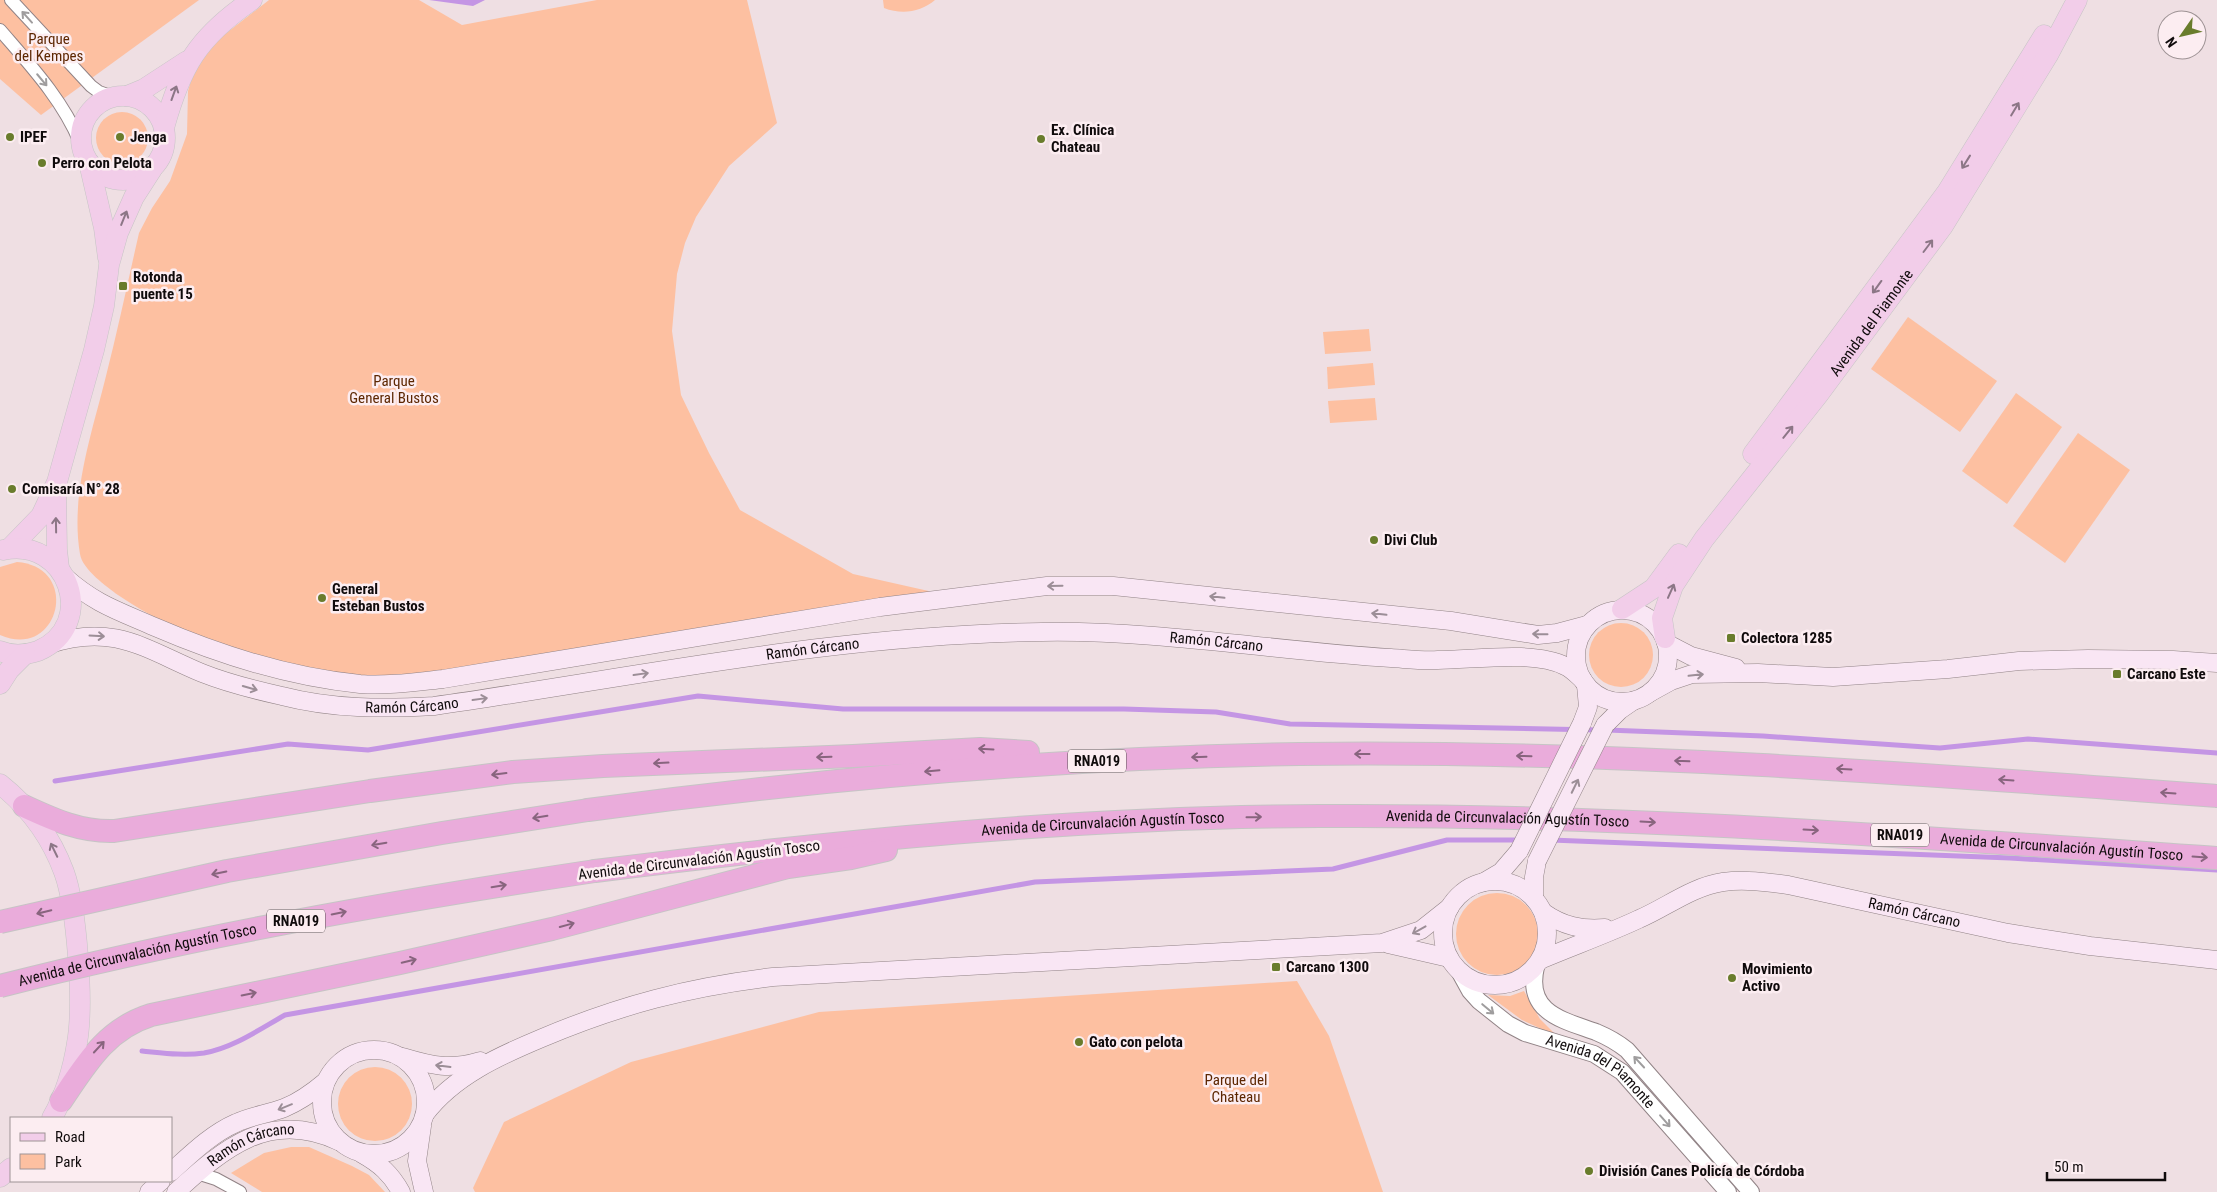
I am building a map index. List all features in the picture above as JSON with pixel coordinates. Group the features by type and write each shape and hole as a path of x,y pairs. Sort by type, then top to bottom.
{"highway":[{"path":"12,795 74,827 93,831 114,831 451,780 594,766 980,749 1122,760"},
{"name":"RNA019","path":"0,922 227,872 386,842 588,810 729,791 1010,765 1269,755 1392,754 1608,758 1912,773 2217,796"},
{"name":"Avenida de Circunvalación Agustín Tosco","path":"0,986 121,957 290,922 453,893 595,871 735,854 957,832 1182,818 1320,816 1517,818 1709,825 1896,835 2217,858"},
{"path":"57,1110 102,1044 127,1024 151,1015 476,946 788,867 851,858 957,832"}],"main road":[{"path":"5,549 41,516 56,482 94,350 104,306 109,264 125,214 163,150 164,128 179,80 189,59 204,39 252,0"},
{"name":"Avenida del Piamonte","path":"1622,609 1654,588 1941,200 2042,39 2063,0"},
{"name":"Avenida del Piamonte","path":"1666,640 1662,618 1673,586 1704,539 1818,395 1943,226 2048,55 2077,0"},
{"path":"109,264 104,228 89,163 80,142 82,128 89,113 99,102 144,89 189,59"},
{"path":"120,96 140,99 150,106 159,116 164,128"},
{"path":"89,163 106,176 119,180 140,177 152,169"},
{"path":"0,684 9,670 25,654 50,644 62,630 70,614 71,601 57,550 56,482"},
{"path":"5,549 21,548 37,552 52,560 62,573"},
{"name":"Ramón Cárcano","path":"62,573 95,601 219,653 297,674 360,684 395,684 443,679 880,607 1047,586 1114,586 1451,621 1538,635 1557,633 1587,625"},
{"path":"1633,701 1607,700 1596,694 1585,682 1578,670 1577,646 1587,625 1597,616 1609,611 1622,609 1648,617 1658,626 1666,640 1668,656 1666,670 1660,682 1651,692"},
{"name":"Ramón Cárcano","path":"50,644 78,636 92,635 125,640 142,645 202,673 251,688 330,706 380,708 434,706 866,641 956,634 1044,632 1148,635 1372,657 1435,660 1494,657 1548,660 1566,666 1585,682"},
{"path":"1666,640 1691,656 1758,674"},
{"path":"0,651 25,654"},
{"path":"1450,907 1445,919 1443,932 1444,946 1454,964 1470,979 1484,985 1498,986 1513,983 1526,977 1538,963 1548,938 1547,925 1539,905 1534,877 1537,861 1605,725 1620,710 1633,701 1672,681 1692,674 1833,677 1948,669 2019,661 2088,659 2217,663"},
{"path":"1382,943 1421,930 1450,907 1470,887 1501,872 1518,851 1582,723 1588,707 1585,682"},
{"path":"0,771 12,795 41,827 53,848 64,874 73,913 78,985 78,1041 57,1110"},
{"name":"Ramón Cárcano","path":"1538,963 1648,916 1678,898 1700,889 1723,882 1753,881 1788,885 2008,933 2090,946 2217,960"},
{"path":"1483,882 1511,883 1523,889 1539,905"},
{"name":"Ramón Cárcano","path":"1539,905 1555,920 1576,928 1620,927"},
{"path":"359,1153 384,1154 407,1144 416,1135 435,1101 454,1084 507,1053 568,1027 625,1006 688,990 740,981 1382,943 1414,948 1454,964"},
{"path":"401,1192 389,1173 380,1164 339,1141 330,1131 323,1113 322,1094 326,1081 338,1064 355,1053 376,1050 431,1065 454,1068 507,1053"},
{"path":"396,1055 410,1065 421,1079 426,1096 417,1160 424,1192"},
{"name":"Ramón Cárcano","path":"172,1171 206,1142 226,1128 247,1118 272,1112 295,1103 326,1081"},
{"name":"Ramón Cárcano","path":"176,1192 197,1172 230,1147 262,1133 311,1130 339,1141"},
{"path":"0,1177 10,1169"},
{"path":"149,1192 160,1182"}],"street":[{"path":"11,0 92,86 99,92 120,96"},
{"path":"0,30 60,101 72,122 80,142"},
{"name":"Avenida del Piamonte","path":"1538,963 1533,980 1540,1004 1561,1021 1613,1040 1627,1050 1750,1192"},
{"name":"Avenida del Piamonte","path":"1454,964 1470,991 1479,1001 1508,1024 1524,1033 1594,1054 1622,1072 1728,1192"},
{"path":"197,1172 216,1178 240,1192"}],"green space":[{"name":"Parque del Kempes","path":"0,0 199,0 41,115 0,79"},
{"name":"Parque General Bustos","path":"269,0 419,0 462,25 597,0 747,0 777,123 729,166 696,217 685,243 677,274 672,331 681,395 709,453 740,510 853,574 933,592 430,674 381,677 314,671 244,654 177,628 146,612 118,595 96,577 85,566 80,554 78,509 80,487 139,233 152,208 170,181 187,134 188,91 195,67 220,38"},
{"path":"883,0 935,0 917,10 904,12 884,8"},
{"path":"117,112 127,112 141,119 148,133 148,143 141,157 127,164 117,164 107,160 100,153 96,143 96,133 100,123 107,116"},
{"path":"1908,317 1997,381 1960,432 1871,369"},
{"path":"1369,329 1371,351 1325,354 1323,332"},
{"path":"1373,363 1375,385 1328,389 1327,367"},
{"path":"2016,393 2062,427 2007,504 1962,471"},
{"path":"1375,398 1377,420 1330,423 1328,401"},
{"path":"2078,433 2130,470 2065,563 2013,526"},
{"path":"17,562 37,568 50,579 56,594 55,610 48,625 37,635 20,640 0,635 0,567"},
{"path":"1615,623 1627,623 1644,632 1651,643 1653,655 1651,667 1644,678 1627,687 1615,687 1603,682 1594,673 1589,661 1589,649 1594,637 1603,628"},
{"path":"1497,893 1513,896 1526,905 1535,918 1538,934 1535,950 1526,963 1513,972 1497,975 1481,972 1468,963 1459,950 1456,934 1459,918 1468,905 1481,896"},
{"name":"Parque del Chateau","path":"1297,981 1329,1036 1383,1192 475,1192 473,1188 504,1122 631,1062 819,1012"},
{"path":"1524,991 1540,1019 1557,1036 1522,1020 1488,995 1510,996"},
{"path":"375,1067 396,1073 406,1083 412,1104 406,1125 396,1135 375,1141 354,1135 344,1125 338,1104 344,1083 354,1073"},
{"path":"291,1147 309,1147 352,1166 369,1175 385,1192 262,1192 231,1173 264,1153"}],"shaded area":[{"path":"429,0 485,0 473,6"}],"waterway":[{"path":"55,781 288,744 368,750 698,696 843,709 1124,709 1216,712 1290,724 1598,730"},
{"path":"1607,730 1763,736 1940,748 2028,739 2217,753"},
{"path":"142,1051 181,1054 215,1051 256,1032 285,1015 1035,882 1333,869 1447,840 1520,840"},
{"path":"1551,840 2010,858 2217,870"}],"place":[{"name":"IPEF","path":"10,137"},
{"name":"Jenga","path":"120,137"},
{"name":"Ex. Clínica Chateau","path":"1041,139"},
{"name":"Perro con Pelota","path":"42,163"},
{"name":"Rotonda puente 15","path":"123,286"},
{"name":"Comisaría N° 28","path":"12,489"},
{"name":"Divi Club","path":"1374,540"},
{"name":"General Esteban Bustos","path":"322,598"},
{"name":"Colectora 1285","path":"1731,638"},
{"name":"Carcano Este","path":"2117,674"},
{"name":"Carcano 1300","path":"1276,967"},
{"name":"Movimiento Activo","path":"1732,978"},
{"name":"Gato con pelota","path":"1079,1042"},
{"name":"División Canes Policía de Córdoba","path":"1589,1171"}]}
